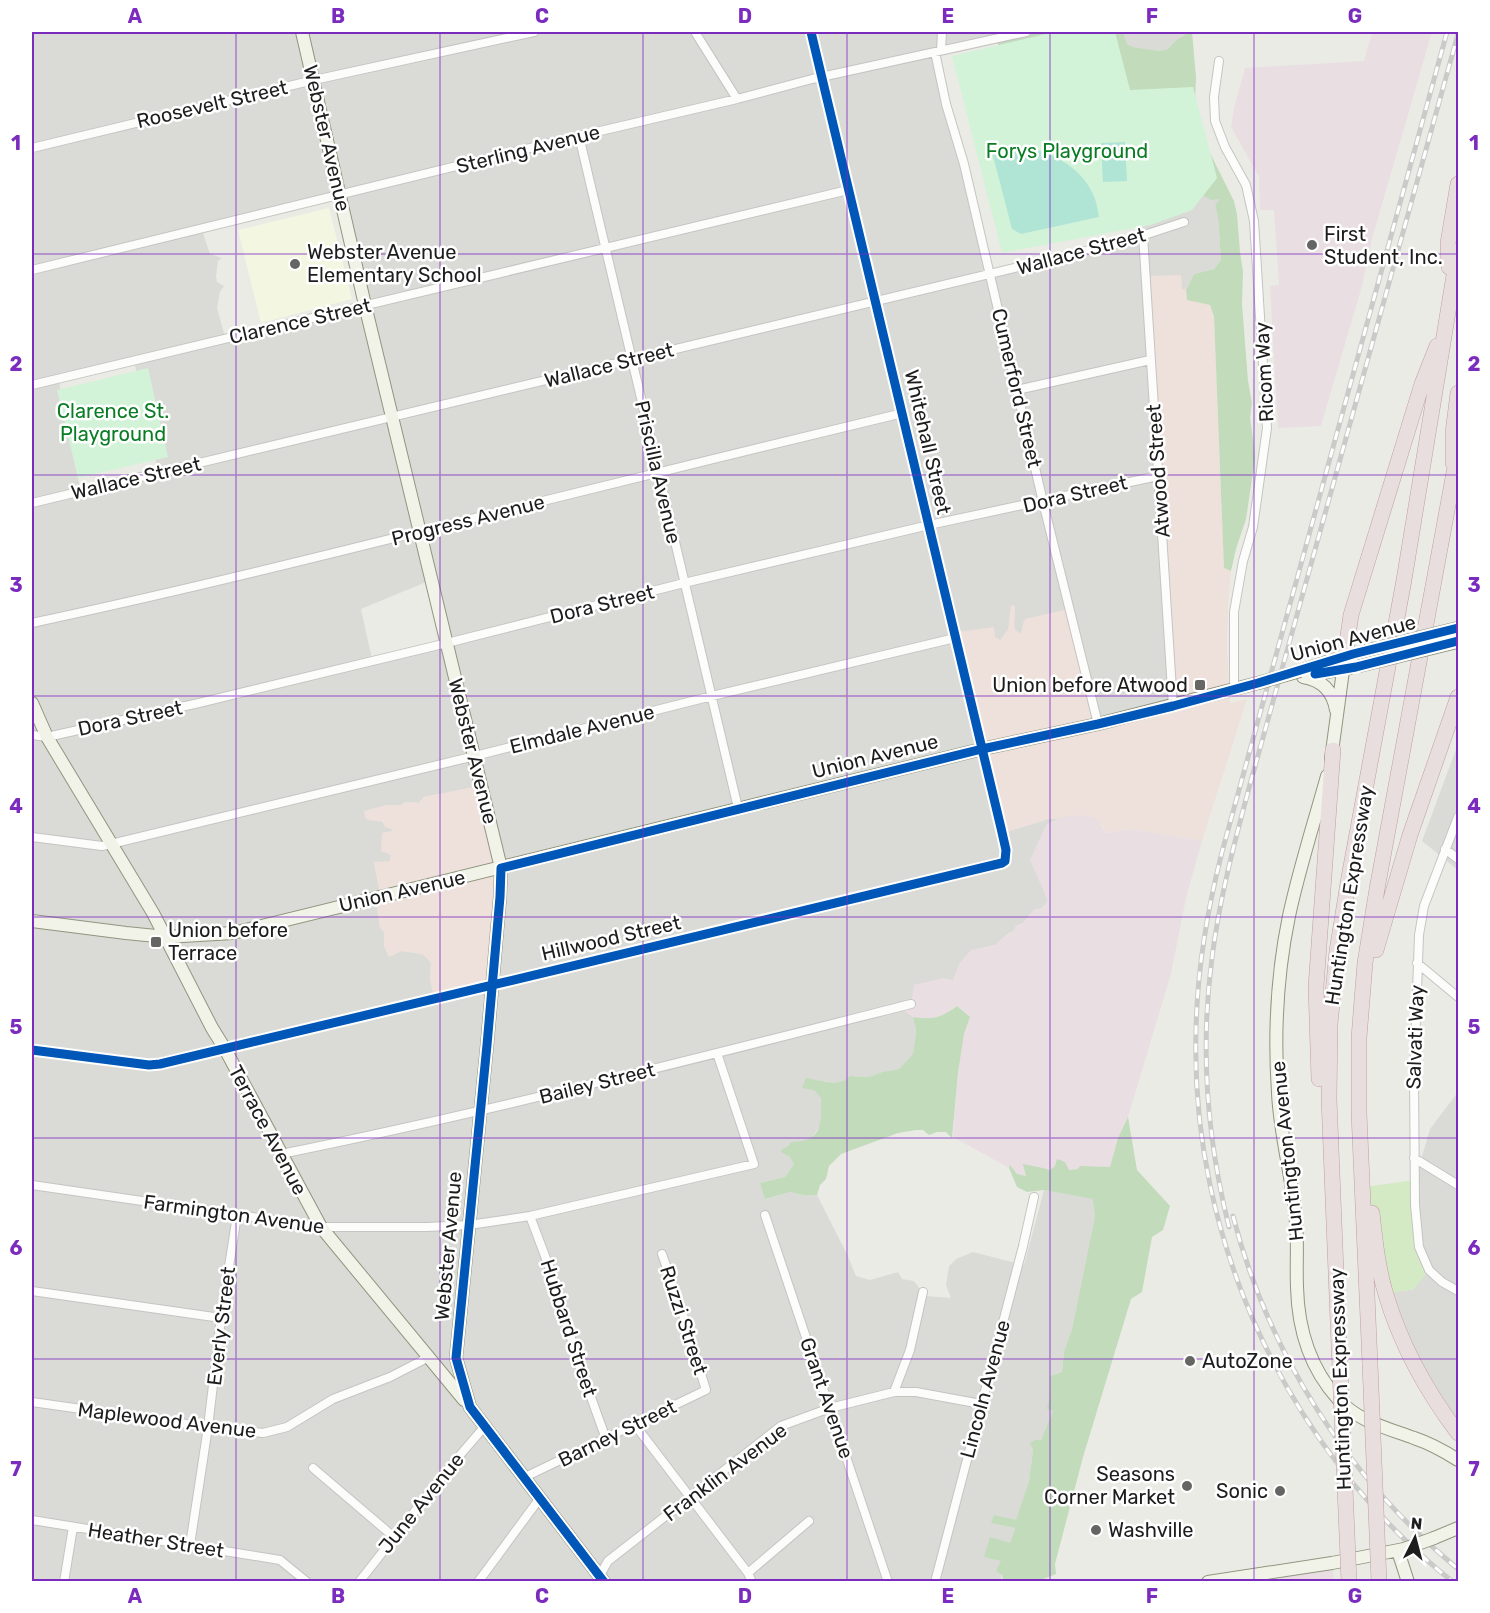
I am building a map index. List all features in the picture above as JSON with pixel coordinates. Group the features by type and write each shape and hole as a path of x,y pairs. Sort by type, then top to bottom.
{"highway":[{"path":"1450,299 1448,243 1458,184"},
{"name":"Huntington Expressway","path":"1349,1581 1330,1137 1328,1062 1331,1006 1349,877 1404,580 1458,251"},
{"path":"1344,663 1351,615 1422,384 1448,318"},
{"path":"1452,484 1458,393"},
{"name":"Huntington Expressway","path":"1379,1581 1359,1113 1359,1038 1365,963 1371,925 1458,451"},
{"path":"1359,1038 1381,930 1410,835 1458,697"},
{"path":"1334,750 1316,1002 1321,1107 1335,1248"},
{"path":"1359,1113 1377,1255 1386,1295 1413,1363 1458,1433"}],"main road":[{"name":"Webster Avenue","path":"302,32 419,532 501,868 456,1358 470,1407 600,1579"},
{"name":"Union Avenue","path":"32,921 166,937 233,933 982,749 1173,706 1344,663 1361,652 1458,628"},
{"name":"Union Avenue","path":"1344,663 1359,666 1458,641"},
{"name":"Huntington Avenue","path":"1344,663 1334,750 1289,917 1281,964 1278,1005 1276,1041 1279,1107 1295,1214 1297,1288 1301,1326 1315,1367 1345,1406 1367,1420 1423,1441 1458,1460"},
{"path":"1299,674 1327,688 1334,700 1338,716"},
{"name":"Terrace Avenue","path":"32,703 47,736 166,937 207,1020 321,1227 470,1407"},
{"path":"1208,1581 1281,1576 1332,1563 1401,1550 1457,1528"},
{"path":"1401,1550 1408,1581"}],"street":[{"name":"Roosevelt Street","path":"32,148 314,80 534,32"},
{"path":"695,32 737,99"},
{"name":"Whitehall Street","path":"811,32 1006,850 1005,861"},
{"name":"Cumerford Street","path":"942,32 938,51 946,104 964,164 1098,724"},
{"name":"Sterling Avenue","path":"32,270 822,77 1026,32"},
{"name":"Ricom Way","path":"1219,61 1214,97 1215,122 1225,147 1246,185 1254,221 1268,428 1253,527 1234,612 1234,690"},
{"name":"Priscilla Avenue","path":"579,136 738,808"},
{"name":"Clarence Street","path":"32,385 848,190"},
{"name":"Wallace Street","path":"32,503 1123,242 1184,222"},
{"name":"Atwood Street","path":"1143,235 1173,706"},
{"path":"1017,390 1150,360"},
{"name":"Progress Avenue","path":"32,623 159,596 903,413"},
{"name":"Dora Street","path":"32,735 47,736 199,703 929,525 1158,476"},
{"name":"Elmdale Avenue","path":"32,837 102,846 956,638"},
{"name":"Salvati Way","path":"1458,817 1424,906 1419,935 1414,1048 1415,1205 1419,1248 1429,1269 1442,1282 1458,1291"},
{"path":"1445,849 1458,859"},
{"name":"Hillwood Street","path":"32,1050 149,1065 160,1064 1005,861"},
{"path":"1418,963 1458,997"},
{"name":"Bailey Street","path":"281,1154 480,1111 911,1004"},
{"name":"Farmington Avenue","path":"32,1185 321,1227 468,1225 530,1216 754,1164 717,1053"},
{"path":"1414,1158 1458,1185"},
{"name":"Lincoln Avenue","path":"935,1581 1034,1197"},
{"name":"Everly Street","path":"190,1545 237,1215"},
{"name":"Grant Avenue","path":"765,1215 888,1581"},
{"name":"Hubbard Street","path":"530,1216 551,1272 578,1361 606,1439"},
{"name":"Ruzzi Street","path":"662,1254 705,1386"},
{"path":"32,1291 221,1318"},
{"path":"894,1392 910,1350 923,1293"},
{"name":"Maplewood Avenue","path":"32,1402 263,1433 287,1427 333,1399 390,1377 429,1357"},
{"name":"Barney Street","path":"525,1477 706,1390 705,1386"},
{"name":"Franklin Avenue","path":"600,1579 608,1561 781,1426 830,1408 894,1392 916,1392 981,1404"},
{"path":"635,1425 750,1577 809,1521"},
{"name":"June Avenue","path":"358,1581 485,1426"},
{"path":"313,1468 394,1537"},
{"path":"478,1581 540,1498"},
{"name":"Heather Street","path":"32,1520 280,1560 307,1581"},
{"path":"64,1581 73,1527"}],"shaded area":[{"path":"32,32 1027,32 936,53 991,275 1141,241 1143,239 1139,181 1221,199 1215,205 1221,260 1214,269 1194,274 1188,288 1182,290 1171,708 1102,726 1024,621 1021,634 1015,630 1015,606 1008,630 1000,641 995,637 994,627 1006,832 1048,819 1059,819 1042,885 1048,901 1042,908 1034,910 1023,923 1016,926 1014,931 995,945 971,951 960,963 953,981 911,1004 905,1011 913,1017 916,1031 913,1054 899,1069 869,1077 851,1076 839,1083 806,1079 822,1098 820,1126 810,1140 791,1142 782,1153 790,1157 794,1164 785,1177 760,1183 766,1199 790,1192 817,1195 856,1276 870,1280 898,1272 902,1279 914,1281 925,1296 951,1298 946,1285 949,1266 956,1259 973,1252 1024,1265 1044,1190 1094,1199 1095,1216 1072,1329 1064,1352 1062,1372 1050,1376 1048,1409 1053,1411 1041,1440 1031,1448 1033,1451 1029,1481 1016,1521 994,1515 992,1523 1015,1528 1010,1543 985,1557 1002,1561 1001,1581 32,1582","holes":["340,195 363,308 226,340 217,308 220,292 224,286 217,282 216,276 218,261 222,258 210,254 202,230","135,365 141,399 158,407 155,457 158,476 85,495 81,493 59,382","431,580 445,643 372,659 361,609","480,786 491,991 482,992 430,981 431,963 422,954 402,951 389,956 384,946 384,932 380,927 380,893 374,862 390,862 391,855 382,833 394,829 383,823 386,805 419,803 424,797"]},
{"path":"1123,32 1186,32 1168,49 1160,51 1127,44"},
{"path":"1372,32 1432,32 1321,426 1278,428 1270,286 1279,285 1274,210 1260,210 1259,177 1231,127 1234,108 1245,68 1364,61"},
{"name":"Webster Avenue Elementary School","path":"329,208 352,299 261,323 238,230"},
{"path":"1181,275 1182,289 1186,289 1187,300 1210,305 1214,316 1224,568 1231,571 1227,649 1230,703 1247,699 1202,841 1130,829 1106,833 1102,825 1061,819 1048,819 1006,832 956,632 994,627 995,637 1000,640 1008,630 1011,605 1015,606 1015,630 1021,634 1025,619 1068,609 1099,723 1171,708 1146,276"},
{"path":"1458,744 1458,870 1422,841"},
{"path":"480,786 502,864 491,991 440,1002 435,1001 430,981 431,963 427,958 422,954 402,951 389,957 384,946 384,932 380,927 375,898 380,893 374,862 390,861 391,855 381,851 382,833 394,830 385,827 383,822 368,820 364,811 386,805 401,805 406,802 419,803 424,797"},
{"path":"1078,815 1096,818 1106,833 1130,829 1202,841 1186,898 1171,974 1128,1117 1118,1138 1110,1167 1080,1166 1078,1169 1069,1170 1055,1166 1051,1170 1024,1165 1027,1176 1017,1174 1010,1166 1009,1168 953,1137 958,1073 964,1034 970,1017 957,1006 944,1015 928,1020 913,1017 905,1009 911,1004 914,985 943,978 953,980 960,963 971,950 995,945 1014,931 1016,926 1023,923 1034,910 1042,908 1048,901 1030,860 1046,825 1062,817"},
{"path":"1458,1092 1458,1435 1386,1294 1414,1289 1419,1247 1415,1180 1430,1129"},
{"path":"1333,1567 1334,1581 1281,1581 1280,1576"}],"green space":[{"path":"1027,32 1123,32 1127,44 1160,51 1168,49 1186,32 1192,32 1196,77 1195,103 1205,143 1234,201 1243,272 1242,304 1255,459 1246,519 1231,571 1224,568 1214,316 1210,305 1187,300 1186,289 1194,274 1214,269 1221,260 1215,205 1220,199 1211,200 1003,69 997,39"},
{"name":"Forys Playground","path":"1054,32 1115,32 1130,90 1193,87 1217,178 1192,210 1151,225 1002,253 952,56"},
{"path":"1125,142 1127,181 1103,182 1101,143"},
{"path":"1025,147 1047,153 1076,171 1090,188 1096,201 1099,217 1021,234 1012,229 992,152"},
{"name":"Clarence St. Playground","path":"148,368 168,457 78,478 57,390"},
{"path":"957,1006 970,1017 964,1034 958,1073 952,1138 946,1132 929,1135 923,1130 898,1133 841,1154 829,1166 826,1179 820,1185 817,1195 790,1192 765,1199 760,1183 785,1177 794,1164 790,1157 781,1150 791,1142 809,1139 818,1130 821,1098 814,1090 802,1088 806,1078 841,1082 850,1076 869,1077 899,1069 913,1054 916,1031 913,1017 936,1017"},
{"path":"1128,1117 1137,1170 1170,1206 1163,1230 1152,1237 1142,1292 1131,1299 1083,1457 1055,1564 1056,1574 1038,1581 1003,1581 1002,1575 996,1571 1001,1561 984,1557 990,1537 1010,1543 1015,1528 991,1523 994,1515 1016,1520 1029,1481 1033,1451 1030,1443 1041,1440 1053,1411 1047,1409 1050,1376 1062,1372 1064,1352 1072,1329 1095,1216 1093,1199 1044,1190 1027,1192 1017,1187 1009,1168 1010,1165 1017,1174 1026,1176 1023,1164 1050,1170 1055,1166 1057,1159 1065,1162 1069,1170 1078,1169 1080,1166 1110,1167 1118,1138"},
{"path":"1415,1180 1419,1247 1430,1269 1414,1289 1386,1294 1364,1187"}],"railway":[{"path":"1447,32 1222,852 1204,941 1198,986 1196,1031 1199,1109 1210,1187 1231,1263 1260,1336 1298,1405 1342,1470 1394,1529 1453,1582"},
{"path":"1229,1227 1215,1160 1206,1059 1208,992 1219,915 1249,788 1458,34"},
{"path":"1233,1216 1248,1267 1268,1317 1291,1365 1318,1410 1348,1454 1382,1495 1418,1533 1458,1569"}],"cycle path":[{"path":"32,1050 149,1065 160,1064 1005,861 1006,850 1001,828 811,32"},
{"path":"604,1582 470,1407 456,1358 487,1045 501,868 982,749 1173,706 1353,654 1458,628"},
{"path":"1315,674 1356,667 1458,641"}],"place":[{"name":"First Student, Inc.","path":"1312,245"},
{"name":"Webster Avenue Elementary School","path":"295,264"},
{"name":"Union before Atwood","path":"1200,685"},
{"name":"Union before Terrace","path":"156,942"},
{"name":"AutoZone","path":"1190,1361"},
{"name":"Seasons Corner Market","path":"1187,1486"},
{"name":"Sonic","path":"1280,1491"},
{"name":"Washville","path":"1096,1530"}]}
